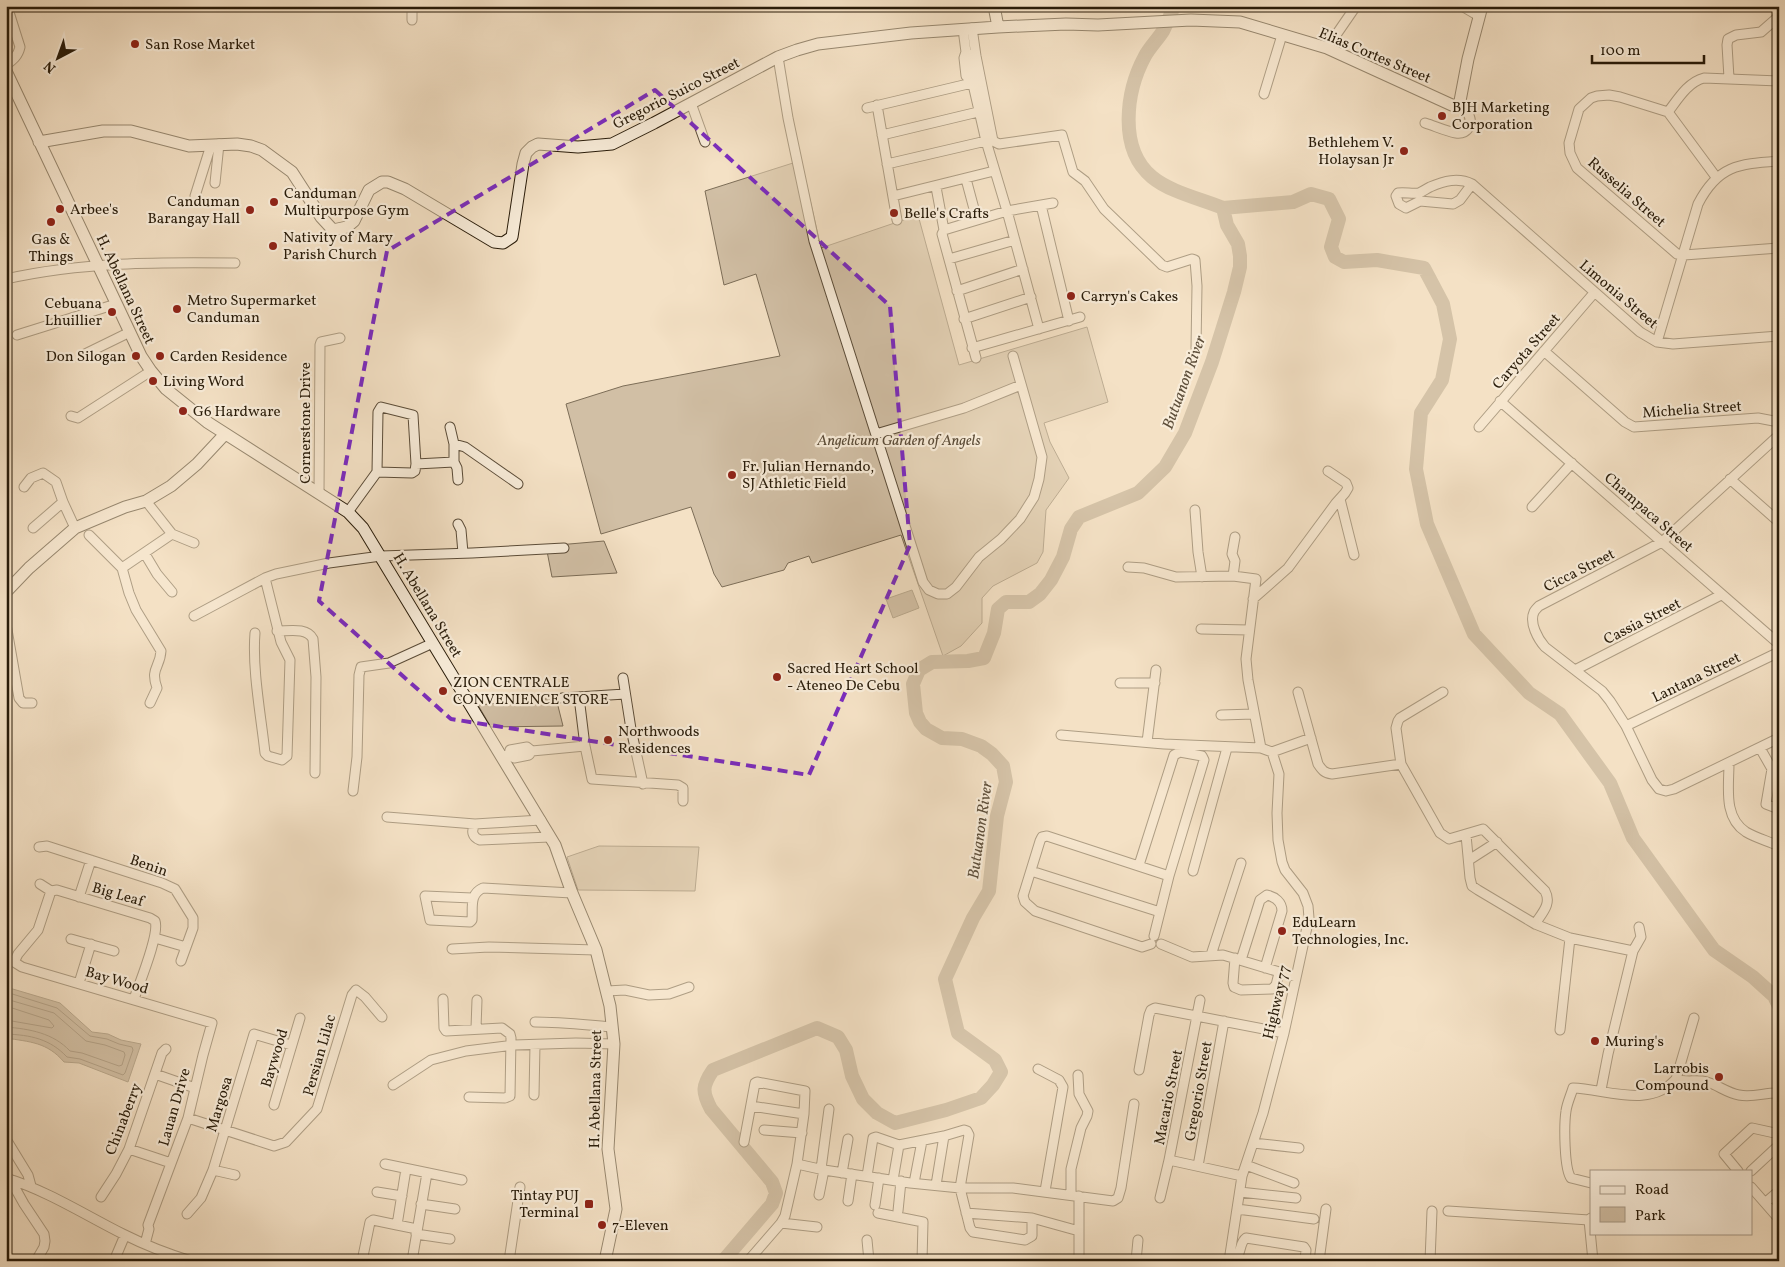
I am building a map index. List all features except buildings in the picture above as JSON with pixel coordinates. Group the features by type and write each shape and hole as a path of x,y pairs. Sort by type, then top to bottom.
{"street":[{"path":"6,65 15,59 20,47 7,6"},
{"path":"412,6 412,20"},
{"path":"994,6 998,26"},
{"path":"1327,48 1356,6"},
{"path":"1425,123 1457,134 1464,132 1471,124 1467,111 1458,104 1481,11 1462,6"},
{"path":"1729,78 1728,39 1736,35 1761,32 1777,18"},
{"name":"Elias Cortes Street","path":"1150,23 1191,20 1240,22 1327,48 1454,106 1458,104"},
{"name":"Gregorio Suico Street","path":"39,142 103,131 131,131 189,146 237,144 251,146 262,150 292,172 321,218 333,230 347,226 354,221 369,190 382,182 388,182 405,189 494,242 503,243 512,237 523,164 526,153 532,147 538,144 578,147 612,144 778,57 818,44 911,33 998,26 1150,23"},
{"path":"967,29 966,52 972,57 975,76 972,81 978,112 994,172 1024,269 1039,329"},
{"path":"967,29 976,56 993,141 999,144 1062,135 1073,172 1085,181 1104,209 1162,265 1167,267 1192,258 1195,260 1198,286 1196,348"},
{"path":"1264,94 1282,35"},
{"path":"778,57 788,118 814,240 923,582 929,590 938,594 947,594 956,587 979,558 1001,539 1020,518 1034,498 1042,457 1013,356"},
{"name":"H. Abellana Street","path":"6,71 141,356 166,389 207,422 348,512 363,528 505,755 559,854 572,893 596,950 607,991 614,1044 608,1150 616,1209 605,1261"},
{"path":"1716,177 1668,112 1696,80 1704,78 1729,78 1779,81"},
{"path":"867,108 972,81"},
{"name":"Russelia Street","path":"1668,112 1620,97 1597,96 1579,109 1569,143 1570,153 1577,168 1677,254 1684,255"},
{"path":"691,103 705,142"},
{"path":"877,105 897,220"},
{"path":"882,135 978,112"},
{"path":"887,164 986,141"},
{"path":"215,145 215,183"},
{"path":"195,196 215,145"},
{"path":"1657,342 1698,204 1704,193 1716,177 1739,165 1779,161"},
{"path":"893,196 994,172"},
{"path":"966,179 977,220"},
{"path":"1452,180 1464,180 1472,184 1460,200 1453,204 1419,197 1438,184 1452,180"},
{"name":"Limonia Street","path":"1472,184 1594,293 1640,332 1657,342 1673,344 1779,336"},
{"path":"936,187 944,230 942,234 976,358"},
{"path":"944,230 1007,211 1053,202"},
{"path":"1040,205 1069,321"},
{"path":"949,259 1015,240"},
{"path":"1684,255 1779,248"},
{"path":"6,279 98,265 169,262 234,263"},
{"path":"957,291 1024,269"},
{"name":"Caryota Street","path":"1479,427 1594,293"},
{"path":"964,319 1031,297"},
{"path":"16,335 116,304"},
{"path":"972,348 1080,318"},
{"path":"83,355 130,332"},
{"name":"Cornerstone Drive","path":"319,493 320,345 322,342 340,338"},
{"name":"Michelia Street","path":"1544,351 1625,422 1634,427 1758,418 1775,421"},
{"path":"71,416 78,418 152,371"},
{"path":"876,434 964,408 1021,385"},
{"name":"Champaca Street","path":"1500,401 1779,644"},
{"path":"348,512 377,472 378,412 381,407 413,415 415,471 412,473 377,472"},
{"name":"Cicca Street","path":"1775,421 1777,436 1662,542 1539,606 1534,612 1533,622 1539,640 1544,647 1602,691 1610,701 1626,726 1652,780 1659,789 1666,792 1674,789 1779,738"},
{"path":"450,427 458,480"},
{"path":"7,589 75,528 125,507 146,501 171,486 198,464 225,434"},
{"path":"454,444 465,447 518,484"},
{"path":"416,464 454,462"},
{"path":"1532,507 1572,463"},
{"path":"1253,599 1288,568 1348,488 1346,483 1328,471"},
{"path":"24,487 31,478 43,473 56,482 75,528"},
{"path":"1730,479 1779,522"},
{"path":"1340,499 1354,555"},
{"path":"146,501 172,534 194,543"},
{"path":"33,528 63,502"},
{"path":"1195,510 1202,577"},
{"path":"458,524 463,553"},
{"path":"122,568 172,534"},
{"path":"89,535 122,568 136,610 161,651 160,659 154,670 157,688 150,703"},
{"path":"1233,576 1235,562 1232,550 1235,537"},
{"path":"194,616 264,578 329,563 382,556 564,548"},
{"path":"145,554 157,574 172,592"},
{"path":"1128,567 1144,568 1176,577 1233,576 1256,579 1249,630 1247,666 1260,748"},
{"path":"255,633 258,694 265,753 268,756 282,760 287,756 290,660 277,631 264,578"},
{"name":"Cassia Street","path":"1575,670 1722,596"},
{"path":"6,624 19,698 23,704 32,703"},
{"path":"1201,629 1249,630"},
{"path":"277,631 306,632 311,634 313,639 316,677 315,773"},
{"path":"353,791 357,757 359,675 362,667 365,665 389,664 434,642"},
{"name":"Lantana Street","path":"1626,726 1779,652"},
{"path":"1147,742 1156,670"},
{"path":"623,678 630,728 642,784"},
{"path":"1120,683 1155,683"},
{"path":"1298,692 1318,764 1326,774 1401,764"},
{"path":"1443,692 1398,721 1396,728 1401,764 1440,833 1449,839 1483,829 1542,888 1548,898 1548,904 1535,924"},
{"path":"562,698 625,694"},
{"path":"579,697 591,778 594,780 680,786 683,788 682,801"},
{"path":"1221,715 1254,714"},
{"path":"1061,735 1227,748 1260,748 1272,752 1311,738"},
{"path":"505,755 510,750 527,747 532,751 585,746"},
{"path":"1193,871 1227,748"},
{"path":"1760,748 1772,768 1766,804 1779,809"},
{"path":"1139,866 1174,755 1180,752 1202,756 1204,759 1169,876 1153,940 1154,947 1161,944 1192,957 1223,955 1296,977"},
{"name":"Highway 77","path":"1233,1259 1236,1209 1242,1176 1284,1033 1309,918 1308,906 1303,893 1285,870 1282,862 1278,840 1277,813 1279,774 1272,752"},
{"path":"1729,763 1730,808 1734,821 1746,832 1779,846"},
{"path":"387,816 475,824 541,820"},
{"path":"475,824 472,829 473,833 480,840 550,837"},
{"path":"1466,835 1472,886 1535,924 1570,938 1633,951"},
{"path":"1153,940 1145,947 1142,947 1035,911 1025,902 1024,896 1040,841 1042,837 1046,836 1169,876"},
{"path":"1469,860 1497,842"},
{"name":"Benin","path":"39,847 47,846 162,883 175,889 193,918 194,928 181,961"},
{"path":"79,897 91,860"},
{"path":"1211,955 1241,863"},
{"path":"1031,871 1160,912"},
{"path":"40,884 51,891"},
{"path":"472,898 425,896 429,918 432,921 471,922 472,898 482,888 572,893"},
{"name":"Big Leaf","path":"51,891 57,890 153,919 157,926 155,938"},
{"name":"Bay Wood","path":"51,891 38,930 18,954 14,962 22,968 212,1023"},
{"path":"1265,968 1282,912 1281,906 1273,897 1267,896 1260,900 1238,959 1233,983 1234,987 1240,990 1272,989 1276,985 1279,973"},
{"path":"1601,1090 1633,951 1641,938 1639,926"},
{"path":"134,999 155,938 186,947"},
{"path":"1560,1030 1570,938"},
{"path":"71,939 114,951"},
{"path":"79,983 91,944"},
{"path":"452,949 480,947 596,950"},
{"path":"607,991 625,990 649,995 669,994 689,987"},
{"name":"Persian Lilac","path":"188,1118 274,1146 286,1142 317,1109 352,994 356,990 361,992 382,1017"},
{"path":"444,999 444,1028 446,1031 502,1028 510,1034 512,1045 510,1096 505,1098 469,1097"},
{"path":"476,1028 477,1000"},
{"name":"Macario Street","path":"1160,1198 1200,1000"},
{"path":"1139,1070 1151,1010 1155,1008 1284,1033"},
{"name":"Baywood","path":"274,1105 300,1018"},
{"path":"1590,1183 1571,1178 1568,1174 1565,1122 1566,1109 1573,1088 1601,1090 1633,1096 1648,1094 1666,1088 1676,1079 1694,1018"},
{"name":"Gregorio Street","path":"1198,1166 1224,1020"},
{"path":"535,1022 612,1027"},
{"name":"Lauan Drive","path":"142,1242 150,1229 148,1225 188,1118 212,1023"},
{"name":"Margosa","path":"187,1214 201,1198 213,1170 254,1034 291,1045"},
{"path":"393,1085 431,1060 466,1051 512,1045 614,1044"},
{"path":"534,1095 535,1045"},
{"name":"Chinaberry","path":"101,1197 129,1149 162,1054 166,1049"},
{"path":"1038,1069 1059,1080 1063,1087 1046,1192"},
{"path":"155,1074 195,1088"},
{"path":"1078,1075 1079,1094 1088,1111 1081,1128 1072,1169 1079,1231 1078,1261"},
{"path":"1676,1079 1709,1082 1728,1092 1739,1095 1750,1096 1779,1093"},
{"path":"744,1142 754,1084 758,1082 805,1091 802,1133 789,1203 781,1223 748,1261"},
{"path":"797,1164 822,1170 914,1183 960,1188 996,1187 1075,1195 1110,1201 1116,1200 1121,1188 1134,1104"},
{"path":"751,1106 804,1114"},
{"path":"819,1194 829,1109"},
{"path":"1737,1170 1724,1154 1748,1131 1755,1128 1779,1134"},
{"path":"764,1130 802,1133"},
{"path":"868,1176 873,1138 876,1137 899,1145 964,1130 969,1135 960,1188 973,1232 1025,1240 1032,1236 1032,1218"},
{"path":"936,1185 944,1136"},
{"path":"6,1139 28,1175 31,1186"},
{"path":"842,1173 848,1139"},
{"path":"914,1183 922,1141"},
{"path":"1253,1143 1298,1148"},
{"path":"898,1211 899,1145"},
{"path":"1752,1170 1779,1146"},
{"path":"129,1149 171,1163"},
{"path":"1169,1160 1242,1176"},
{"path":"385,1164 462,1180"},
{"path":"1246,1166 1294,1183"},
{"path":"397,1224 406,1169"},
{"path":"213,1170 235,1175"},
{"path":"412,1261 427,1173"},
{"path":"848,1201 852,1174"},
{"path":"867,1240 869,1260 922,1261 923,1222 876,1209 879,1178"},
{"path":"8,1179 31,1186 125,1236 142,1242 166,1257 191,1261"},
{"path":"8,1179 44,1234 44,1246 36,1261"},
{"path":"509,1261 520,1187"},
{"path":"1752,1188 1779,1219"},
{"path":"1765,1203 1779,1190"},
{"path":"376,1192 402,1196"},
{"path":"1240,1192 1296,1198"},
{"path":"421,1204 455,1209"},
{"path":"1236,1209 1314,1219"},
{"path":"1319,1261 1326,1209"},
{"path":"1430,1261 1432,1210"},
{"path":"1448,1211 1590,1219"},
{"path":"966,1213 1032,1218 1079,1231"},
{"path":"362,1261 370,1222 373,1220 397,1224 450,1239"},
{"path":"781,1223 817,1227"},
{"path":"1591,1234 1593,1261"},
{"path":"114,1261 125,1236"},
{"path":"1233,1259 1240,1253 1242,1242 1246,1238 1304,1246 1306,1250 1305,1261"},
{"path":"1136,1261 1138,1240"}],"highlighted area":[{"path":"655,90 890,306 910,545 809,775 451,719 319,601 387,251"}],"green space":[{"name":"Angelicum Garden of Angels","path":"793,163 798,184 806,182 821,248 918,215 959,365 1087,327 1108,402 1044,423 1050,442 1069,478 1046,510 1043,552 1037,563 993,586 982,598 982,623 961,646 943,656 901,535 812,563 809,556 788,563 784,570 722,587 714,574 691,507 601,534 566,404 623,386 780,356 756,274 724,285 705,191"},
{"path":"604,541 617,573 552,577 546,546"},
{"path":"556,698 563,726 491,727 478,705"},
{"path":"599,846 699,847 695,891 578,890 567,857"}],"water":[{"path":"912,590 919,608 893,618 886,599"},
{"path":"6,987 60,1003 92,1032 108,1034 121,1040 141,1044 128,1082 79,1063 64,1062 51,1050 38,1044 6,1038"}],"waterway":[{"name":"Butuanon River","path":"723,1261 772,1204 776,1193 772,1182 711,1109 704,1089 713,1070 817,1028 838,1037 846,1050 852,1076 863,1099 877,1113 895,1123 946,1110 981,1098 993,1085 1001,1072 995,1060 958,1033 945,979 973,918 989,891 997,816 1006,782 1003,766 981,746 962,739 942,738 926,729 916,713 913,684 919,670 932,662 968,661 984,658 994,633 998,609 1006,602 1029,602 1040,594 1051,580 1063,557 1071,529 1079,517 1138,493 1165,467 1185,433 1212,362 1234,292 1240,267 1240,256 1238,244 1227,225 1223,208 1177,191 1152,177 1141,165 1134,151 1130,136 1130,102 1138,70 1149,49 1163,31 1174,6"},
{"path":"1223,208 1293,202 1311,194 1329,199 1339,219 1331,247 1335,257 1344,262 1377,260 1424,268 1443,304 1450,339 1442,380 1421,413 1416,469 1427,524 1474,634 1529,693 1560,714 1610,783 1633,838 1714,950 1753,977 1774,996 1779,1006"}],"place":[{"name":"San Rose Market","path":"135,44"},
{"name":"BJH Marketing Corporation","path":"1442,116"},
{"name":"Bethlehem V. Holaysan Jr","path":"1404,151"},
{"name":"Canduman Multipurpose Gym","path":"274,202"},
{"name":"Arbee's","path":"60,209"},
{"name":"Canduman Barangay Hall","path":"250,210"},
{"name":"Belle's Crafts","path":"894,213"},
{"name":"Gas & Things","path":"51,222"},
{"name":"Nativity of Mary Parish Church","path":"273,246"},
{"name":"Carryn's Cakes","path":"1071,296"},
{"name":"Metro Supermarket Canduman","path":"177,309"},
{"name":"Cebuana Lhuillier","path":"112,312"},
{"name":"Don Silogan","path":"136,356"},
{"name":"Carden Residence","path":"160,356"},
{"name":"Living Word","path":"153,381"},
{"name":"G6 Hardware","path":"183,411"},
{"name":"Fr. Julian Hernando, SJ Athletic Field","path":"732,475"},
{"name":"Sacred Heart School - Ateneo De Cebu","path":"777,677"},
{"name":"ZION CENTRALE CONVENIENCE STORE","path":"443,691"},
{"name":"Northwoods Residences","path":"608,740"},
{"name":"EduLearn Technologies, Inc.","path":"1282,931"},
{"name":"Muring's","path":"1595,1041"},
{"name":"Larrobis Compound","path":"1719,1077"},
{"name":"Tintay PUJ Terminal","path":"589,1204"},
{"name":"7-Eleven","path":"602,1225"}]}
